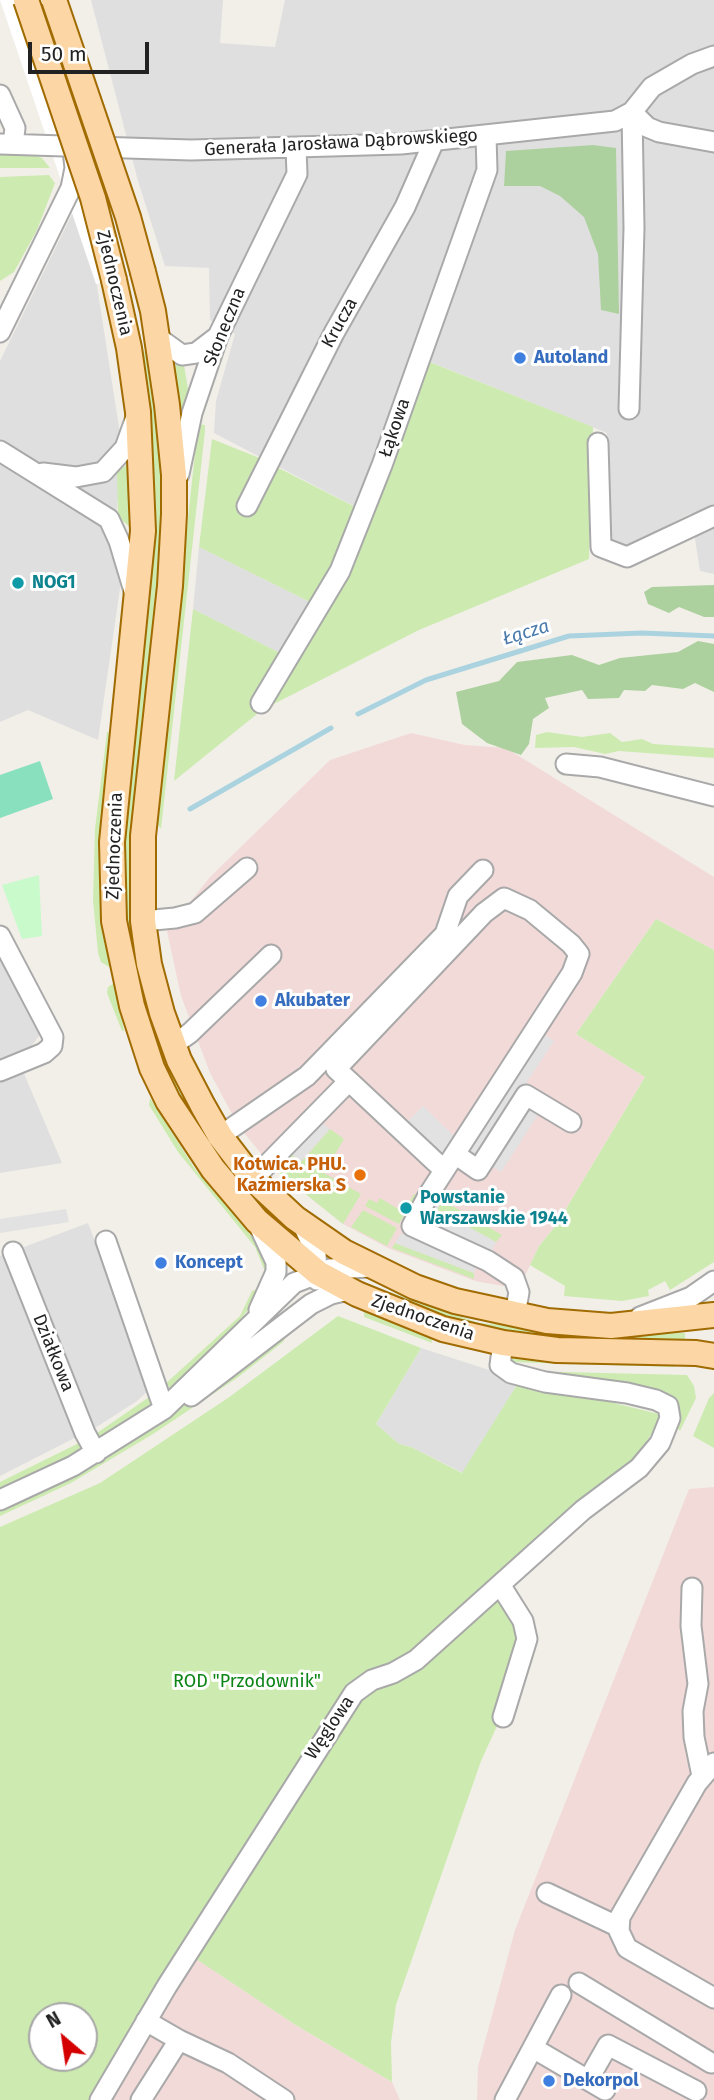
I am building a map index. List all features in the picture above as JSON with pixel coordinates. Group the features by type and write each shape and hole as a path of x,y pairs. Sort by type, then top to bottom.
{"main road":[{"name":"Zjednoczenia","path":"26,0 93,198 129,348 138,412 142,531 112,842 114,921 119,953 152,1068 168,1101 213,1169 257,1221 318,1273 349,1290 443,1329 503,1343 557,1350 696,1353 714,1356"},
{"name":"Zjednoczenia","path":"54,0 128,217 157,337 174,475 174,514 170,586 143,836 143,921 149,964 173,1045 190,1083 220,1136 253,1179 302,1223 371,1267 450,1300 515,1315 611,1326 714,1315"}],"street":[{"path":"629,409 634,228 632,112 652,87 692,64 714,56"},
{"path":"0,95 15,128 6,144"},
{"path":"632,112 647,127 659,132 714,142"},
{"name":"Generała Jarosława Dąbrowskiego","path":"6,144 191,150 434,141 615,121 632,112"},
{"name":"Łąkowa","path":"261,703 343,563 382,465 486,170 486,136"},
{"name":"Krucza","path":"247,506 334,333 405,207 434,141"},
{"path":"0,332 71,188 75,168 72,146"},
{"name":"Słoneczna","path":"174,514 192,414 218,336 297,174 296,148"},
{"path":"0,292 23,281"},
{"name":"Zjednoczenia","path":"157,337 182,355 196,353 218,336"},
{"path":"37,472 76,477 103,472 125,448 138,412"},
{"path":"598,443 601,547 626,557 714,516"},
{"path":"0,451 109,519 120,541 137,603"},
{"path":"566,764 600,766 714,796"},
{"path":"143,921 195,913 247,868"},
{"path":"220,1136 307,1076 445,934 458,897 483,870"},
{"path":"515,1315 519,1292 514,1278 488,1261 412,1226 450,1162 572,973 579,954 530,910 505,898 484,913 336,1069 450,1162 478,1170 526,1095 571,1122"},
{"path":"0,936 53,1037 52,1046 44,1054 0,1071"},
{"path":"173,1045 190,1033 271,955"},
{"path":"253,1179 349,1081"},
{"path":"253,1321 270,1287 276,1262 257,1221"},
{"path":"302,1223 310,1235 318,1273 311,1304"},
{"path":"106,1241 164,1409"},
{"name":"Działkowa","path":"13,1252 85,1433 96,1453"},
{"path":"164,1409 294,1283 318,1273 344,1267 371,1267"},
{"path":"611,1326 691,1297 714,1281"},
{"path":"0,1500 96,1453 164,1409 190,1397 311,1304 331,1294 349,1290"},
{"name":"Węglowa","path":"100,2100 308,1760 354,1693 372,1680 394,1673 416,1660 583,1510 639,1468 660,1443 670,1418 668,1406 627,1393 545,1382 511,1373 500,1365 503,1343"},
{"path":"501,1586 523,1621 527,1639 503,1717"},
{"path":"692,1588 691,1626 698,1684 693,1711 694,1737 708,1770 620,1917 620,1927 627,1948 714,1998"},
{"path":"547,1893 620,1927"},
{"path":"533,2048 597,2085 608,2045 693,2096 712,2060 579,1983"},
{"path":"505,2100 561,1995"},
{"path":"146,2021 228,2063 284,2100"},
{"path":"141,2100 179,2040"}],"shaded area":[{"path":"91,0 223,0 220,43 275,47 285,0 714,0 714,574 700,571 691,513 606,557 607,433 413,355 369,514 214,433 216,401 235,334 210,320 209,268 165,266 138,181"},
{"path":"75,208 97,286 123,453 116,517 126,547 98,740 28,710 0,722 0,361"},
{"path":"199,547 316,605 288,657 193,609"},
{"path":"411,733 465,745 506,748 714,877 714,950 656,919 576,1034 645,1077 557,1224 539,1246 519,1289 475,1281 388,1248 343,1224 273,1168 239,1127 210,1073 181,996 167,931 210,877 330,760"},
{"path":"0,936 40,1009 39,1036 19,1062 62,1163 0,1173"},
{"path":"542,1033 554,1041 478,1156 467,1149"},
{"path":"526,1105 539,1113 501,1172 488,1164"},
{"path":"423,1106 457,1139 440,1157 405,1124"},
{"path":"319,1121 330,1129 301,1161 288,1152"},
{"path":"433,1199 441,1203 437,1210 496,1242 491,1252 423,1217"},
{"path":"66,1209 69,1222 0,1233 0,1219"},
{"path":"88,1223 152,1387 137,1401 98,1426 0,1476 0,1256"},
{"path":"401,1233 478,1262 474,1273 395,1243"},
{"path":"421,1348 520,1380 463,1473 411,1447 399,1444 376,1424"},
{"path":"714,1487 714,2100 477,2100 478,2067 515,1930 689,1489"},
{"path":"195,1958 294,2024 392,2082 400,2100 112,2100"}],"green space":[{"path":"593,145 616,148 619,314 601,310 598,254 584,217 560,196 540,186 504,186 506,151"},
{"path":"0,154 34,155 42,158 50,168 0,168"},
{"path":"49,175 55,183 37,230 14,272 0,281 0,177"},
{"path":"137,338 151,364 165,486 140,960 130,963 123,921 121,831 134,708"},
{"path":"412,355 593,427 589,559 419,630 262,710 174,781 193,609 288,657 316,605 199,547 212,439 257,457 369,514"},
{"path":"171,362 184,365 188,389 192,392 183,419 180,418"},
{"path":"198,424 205,425 205,431 161,829 156,823"},
{"path":"129,463 132,529 118,517 117,472"},
{"path":"714,585 714,617 704,617 679,607 669,613 648,604 644,592 652,587"},
{"path":"698,641 714,644 714,692 695,683 683,689 652,685 645,691 624,690 619,698 588,699 582,690 545,698 549,708 533,719 529,744 521,755 487,743 462,724 456,692 499,681 517,662 572,655 599,665 620,658 678,652"},
{"path":"107,732 111,732 113,966 109,967 101,962 98,953 93,900 95,829"},
{"path":"547,732 582,737 610,733 622,742 642,739 653,744 714,748 714,758 619,751 605,754 574,747 535,748 536,735"},
{"path":"40,761 53,799 0,818 0,775"},
{"path":"39,875 42,936 22,939 2,885"},
{"path":"656,919 714,950 714,1262 670,1290 665,1281 648,1290 649,1296 622,1301 564,1296 565,1286 530,1265 539,1246 557,1224 645,1077 576,1034"},
{"path":"143,977 152,1011 299,1242 275,1224 221,1162 174,1089 134,979"},
{"path":"116,982 124,1031 107,993 108,987"},
{"path":"150,1098 195,1169 260,1246 268,1269 266,1274 255,1247 178,1152 149,1105"},
{"path":"330,1129 344,1139 324,1173 361,1194 343,1224 273,1168 288,1152 302,1161"},
{"path":"414,1194 416,1195 399,1224 365,1206 369,1199 377,1203 380,1198 403,1212"},
{"path":"442,1200 502,1235 496,1242 437,1210"},
{"path":"363,1210 397,1228 387,1246 351,1227"},
{"path":"395,1243 474,1273 474,1279 392,1248"},
{"path":"375,1287 479,1323 616,1334 685,1333 685,1343 515,1336 478,1329 373,1293"},
{"path":"263,1290 231,1332 172,1388 164,1385 240,1316 252,1291"},
{"path":"364,1310 431,1336 432,1343 364,1317"},
{"name":"ROD \"Przodownik\"","path":"338,1316 421,1348 376,1424 399,1444 411,1447 462,1473 520,1380 663,1415 632,1465 494,1587 524,1634 495,1718 497,1726 481,1761 396,2005 391,2043 392,2082 294,2024 184,1951 94,2100 0,2100 0,1527 100,1483 228,1398"},
{"path":"288,1333 283,1342 237,1378 153,1434 71,1483 0,1516 0,1510 95,1463 153,1427"},
{"path":"509,1356 682,1364 673,1367 508,1362"},
{"path":"521,1371 687,1375 694,1386 696,1398 680,1431 676,1426 678,1411"},
{"path":"155,1393 155,1403 101,1437 94,1435"},
{"path":"714,1393 714,1448 693,1436 709,1398"},
{"path":"81,1442 79,1452 0,1491 0,1482"}],"pier":[{"path":"0,0 30,0 124,277 96,284"}],"waterway":[{"name":"Łącza","path":"358,714 426,680 569,636 642,633 714,636"},
{"name":"Łącza","path":"190,809 331,728"}],"place":[{"name":"Autoland","path":"520,358"},
{"name":"NOG1","path":"18,583"},
{"name":"Akubater","path":"261,1001"},
{"name":"Kotwica. PHU. Kaźmierska S","path":"360,1175"},
{"name":"Powstanie Warszawskie 1944","path":"406,1208"},
{"name":"Koncept","path":"161,1263"},
{"name":"Dekorpol","path":"549,2081"}]}
